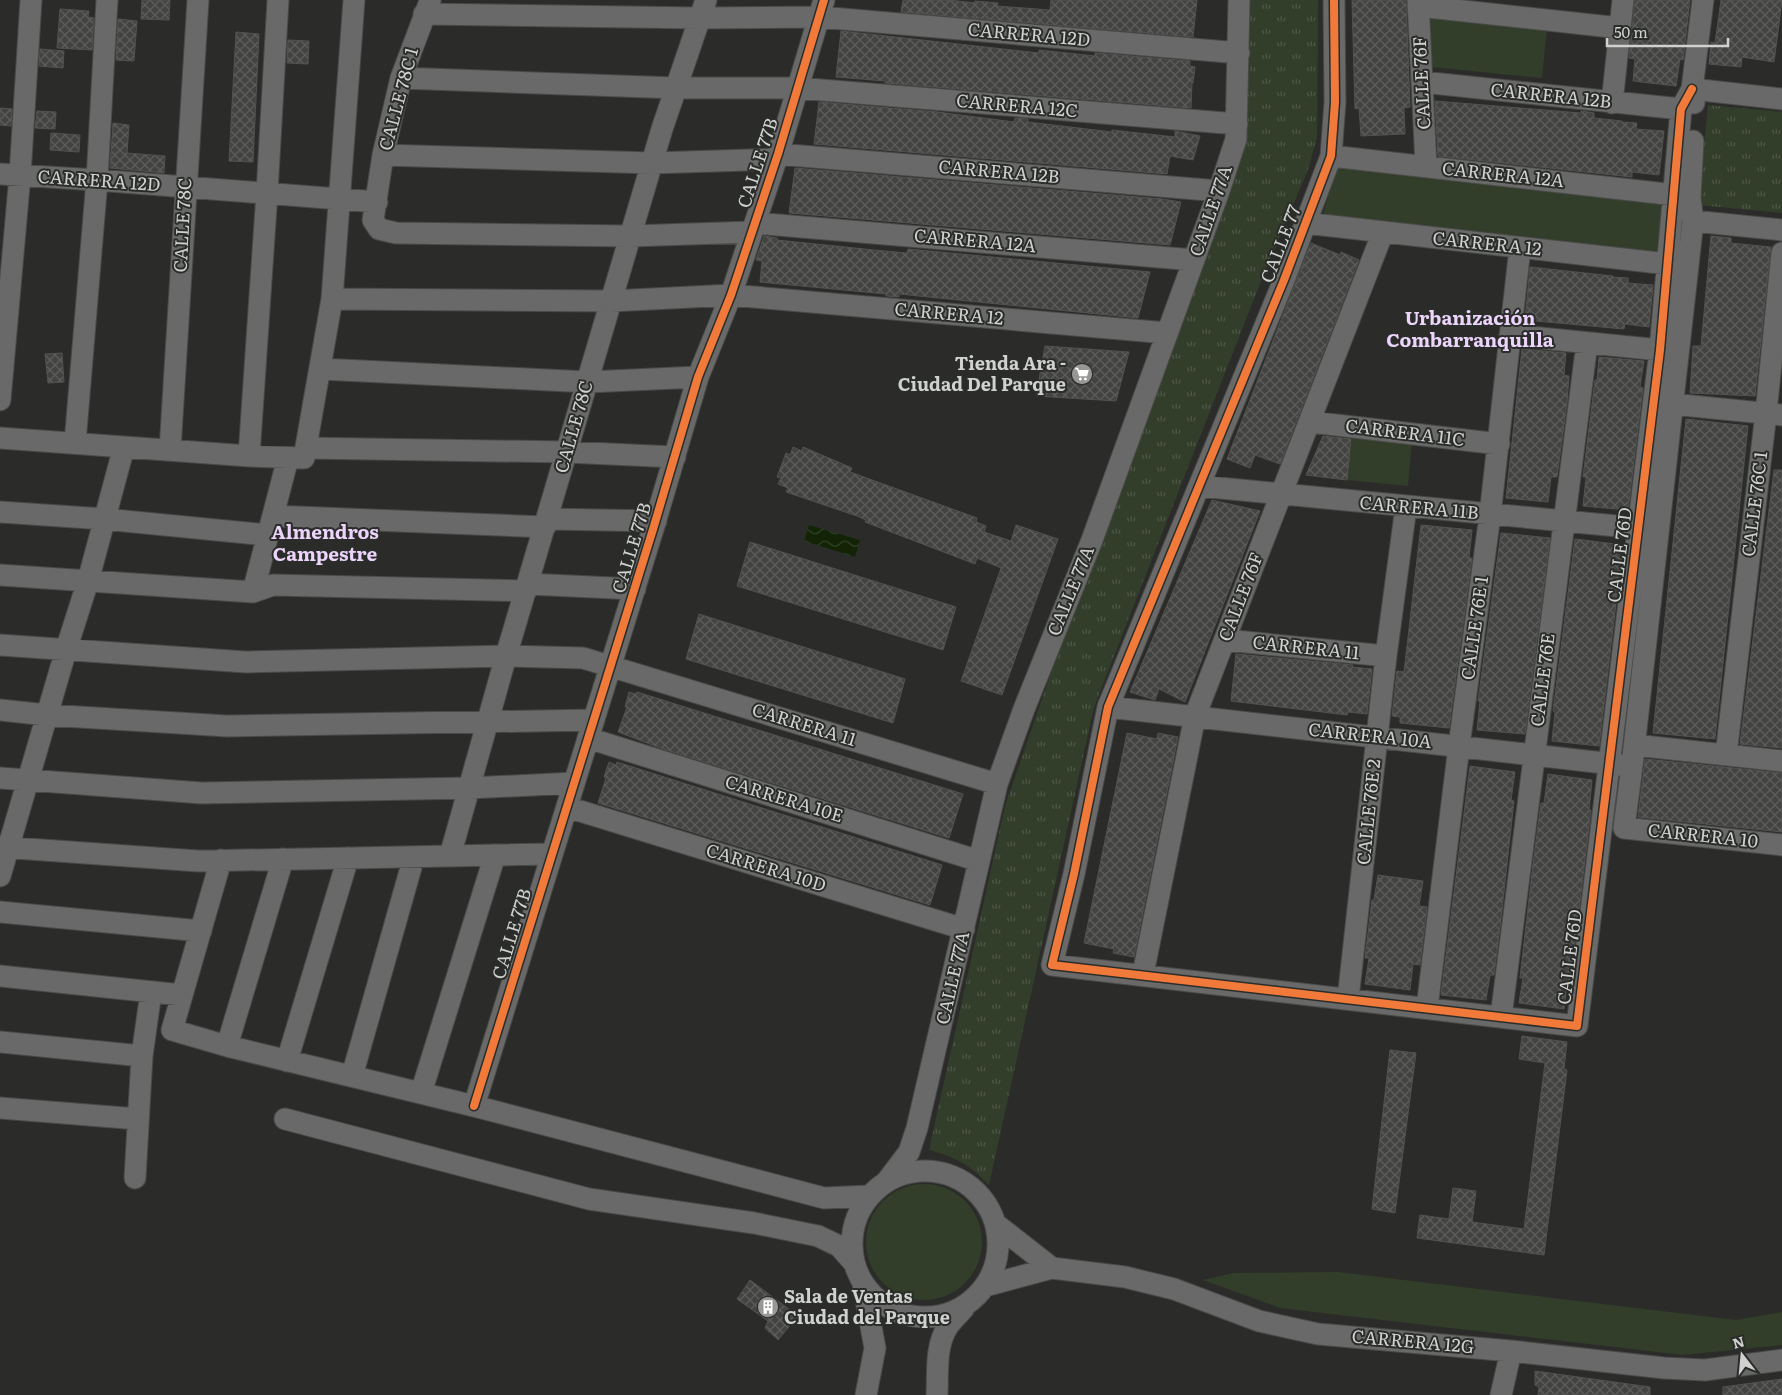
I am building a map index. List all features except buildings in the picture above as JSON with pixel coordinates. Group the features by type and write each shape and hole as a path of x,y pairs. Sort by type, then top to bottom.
{"street":[{"path":"0,400 10,175 31,0"},
{"path":"75,443 97,180 107,0"},
{"name":"CALLE 78C","path":"170,450 198,0"},
{"path":"249,456 278,0"},
{"path":"253,592 270,526 297,453 321,369 332,298 354,0"},
{"name":"CALLE 77A","path":"887,1180 909,1152 917,1128 997,784 1024,709 1092,540 1219,191 1236,139 1239,0"},
{"name":"CALLE 77","path":"1143,974 1052,965 1074,874 1108,707 1306,224 1332,156 1335,102 1334,0"},
{"path":"1612,103 1623,0"},
{"name":"CALLE 76D","path":"1624,828 1693,221 1690,198 1695,112 1692,89 1703,0"},
{"path":"1418,3 1620,28"},
{"name":"CALLE 76F","path":"1418,3 1426,166"},
{"name":"CARRERA 12D","path":"428,7 821,8 1239,53"},
{"name":"CALLE 78C 1","path":"428,7 401,78 383,155 373,220 379,229 396,233 630,236"},
{"name":"CALLE 77B","path":"474,1106 656,521 698,377 731,295 754,227 821,8"},
{"name":"CALLE 78C","path":"450,856 506,656 652,162 703,9"},
{"name":"CARRERA 12C","path":"401,78 676,88 797,88 1237,124"},
{"name":"CARRERA 12B","path":"1422,82 1681,109"},
{"path":"1692,89 1782,99"},
{"name":"CALLE 76D","path":"1501,1018 1577,1026 1660,350 1681,109 1692,89"},
{"name":"CARRERA 12B","path":"383,155 652,162 777,156 1219,191"},
{"name":"CARRERA 12A","path":"1332,156 1675,195"},
{"name":"CARRERA 12D","path":"10,175 186,186 377,202"},
{"path":"1693,221 1782,230"},
{"name":"CARRERA 12","path":"1306,224 1668,264"},
{"name":"CARRERA 12A","path":"630,236 754,227 1194,260"},
{"name":"CALLE 76F","path":"1143,974 1195,716 1383,232"},
{"name":"CALLE 76E 1","path":"1428,1008 1459,746 1499,444 1520,248"},
{"name":"CALLE 76C 1","path":"1726,755 1774,414 1782,253"},
{"name":"CARRERA 12","path":"332,298 611,301 731,295 1168,333"},
{"path":"1510,335 1660,350"},
{"name":"CALLE 76E","path":"1501,1018 1586,343"},
{"path":"321,369 588,382 698,377"},
{"path":"1672,404 1774,414"},
{"name":"CARRERA 11C","path":"1310,422 1499,444"},
{"path":"0,438 249,456 297,453 567,452 675,457"},
{"path":"0,876 4,847 28,780 88,581 124,447"},
{"name":"CARRERA 11B","path":"1199,486 1638,528"},
{"name":"CALLE 76E 2","path":"1348,999 1386,656 1406,507"},
{"path":"0,512 270,526 656,521"},
{"path":"0,575 253,592 273,586 634,589"},
{"name":"CARRERA 11","path":"1225,640 1386,656"},
{"name":"CARRERA 11","path":"0,645 246,662 506,656 583,658 997,784"},
{"name":"CARRERA 10A","path":"1108,707 1609,763 1633,756 1726,755 1782,761"},
{"name":"CARRERA 10E","path":"0,710 47,716 227,726 488,723 591,729 979,861"},
{"path":"0,778 202,793 469,788 574,783"},
{"name":"CARRERA 10D","path":"567,807 964,929"},
{"name":"CARRERA 10","path":"1624,828 1782,845"},
{"path":"4,847 198,861 552,854"},
{"path":"421,1093 495,855"},
{"path":"352,1076 414,857"},
{"path":"287,1061 348,858"},
{"path":"226,1046 283,859"},
{"path":"221,860 172,1030 226,1046 474,1106 824,1198 869,1196"},
{"path":"0,912 201,930"},
{"path":"1143,974 1501,1018"},
{"path":"0,976 182,995"},
{"path":"135,1178 142,1056 151,992"},
{"path":"0,1042 142,1056"},
{"path":"0,1108 138,1119"},
{"path":"285,1119 589,1199 754,1223 818,1236 839,1246 854,1263"},
{"path":"866,1395 875,1348 863,1284 854,1263 851,1240 857,1216 869,1196 887,1180 908,1172 931,1170 953,1176 973,1187 988,1205 997,1225 999,1246 995,1267 985,1286 948,1326 942,1338 939,1349 937,1395"},
{"path":"997,1225 1052,1268"},
{"name":"CARRERA 12G","path":"985,1286 1052,1268 1125,1277 1158,1285 1208,1301 1259,1321 1318,1334 1511,1351 1664,1368 1705,1370 1782,1360"},
{"path":"863,1284 879,1302 900,1313 923,1317 946,1314 967,1304"},
{"path":"1501,1395 1511,1351"}],"green space":[{"path":"1248,0 1318,0 1317,137 1308,170 1263,276 1094,707 989,1185 962,1163 929,1150 1005,806 1060,647 1243,143 1248,112"},
{"path":"1428,14 1547,27 1542,78 1431,67"},
{"path":"1708,105 1782,112 1782,213 1698,205"},
{"path":"1337,165 1668,202 1662,255 1323,214"},
{"path":"1352,434 1412,440 1408,486 1347,480"},
{"path":"924,1184 946,1188 965,1201 978,1220 982,1242 978,1264 965,1283 946,1296 924,1300 902,1296 883,1283 870,1264 866,1242 870,1220 883,1201 902,1188"},
{"path":"1338,1272 1736,1320 1782,1312 1782,1345 1683,1355 1280,1308 1203,1280 1234,1273"}],"water":[{"path":"809,525 860,540 855,557 804,541"}],"cycle path":[{"path":"474,1106 654,526 698,377 731,295 778,154 824,0"},
{"path":"1334,0 1335,102 1331,156 1284,280 1108,707 1074,874 1052,965 1577,1026 1660,350 1681,109 1692,89"}],"place":[{"name":"Tienda Ara - Ciudad Del Parque","path":"1082,374"},
{"name":"Sala de Ventas Ciudad del Parque","path":"768,1307"}],"district":[{"name":"Urbanización Combarranquilla","path":"1470,329"},
{"name":"Almendros Campestre","path":"325,543"}]}
